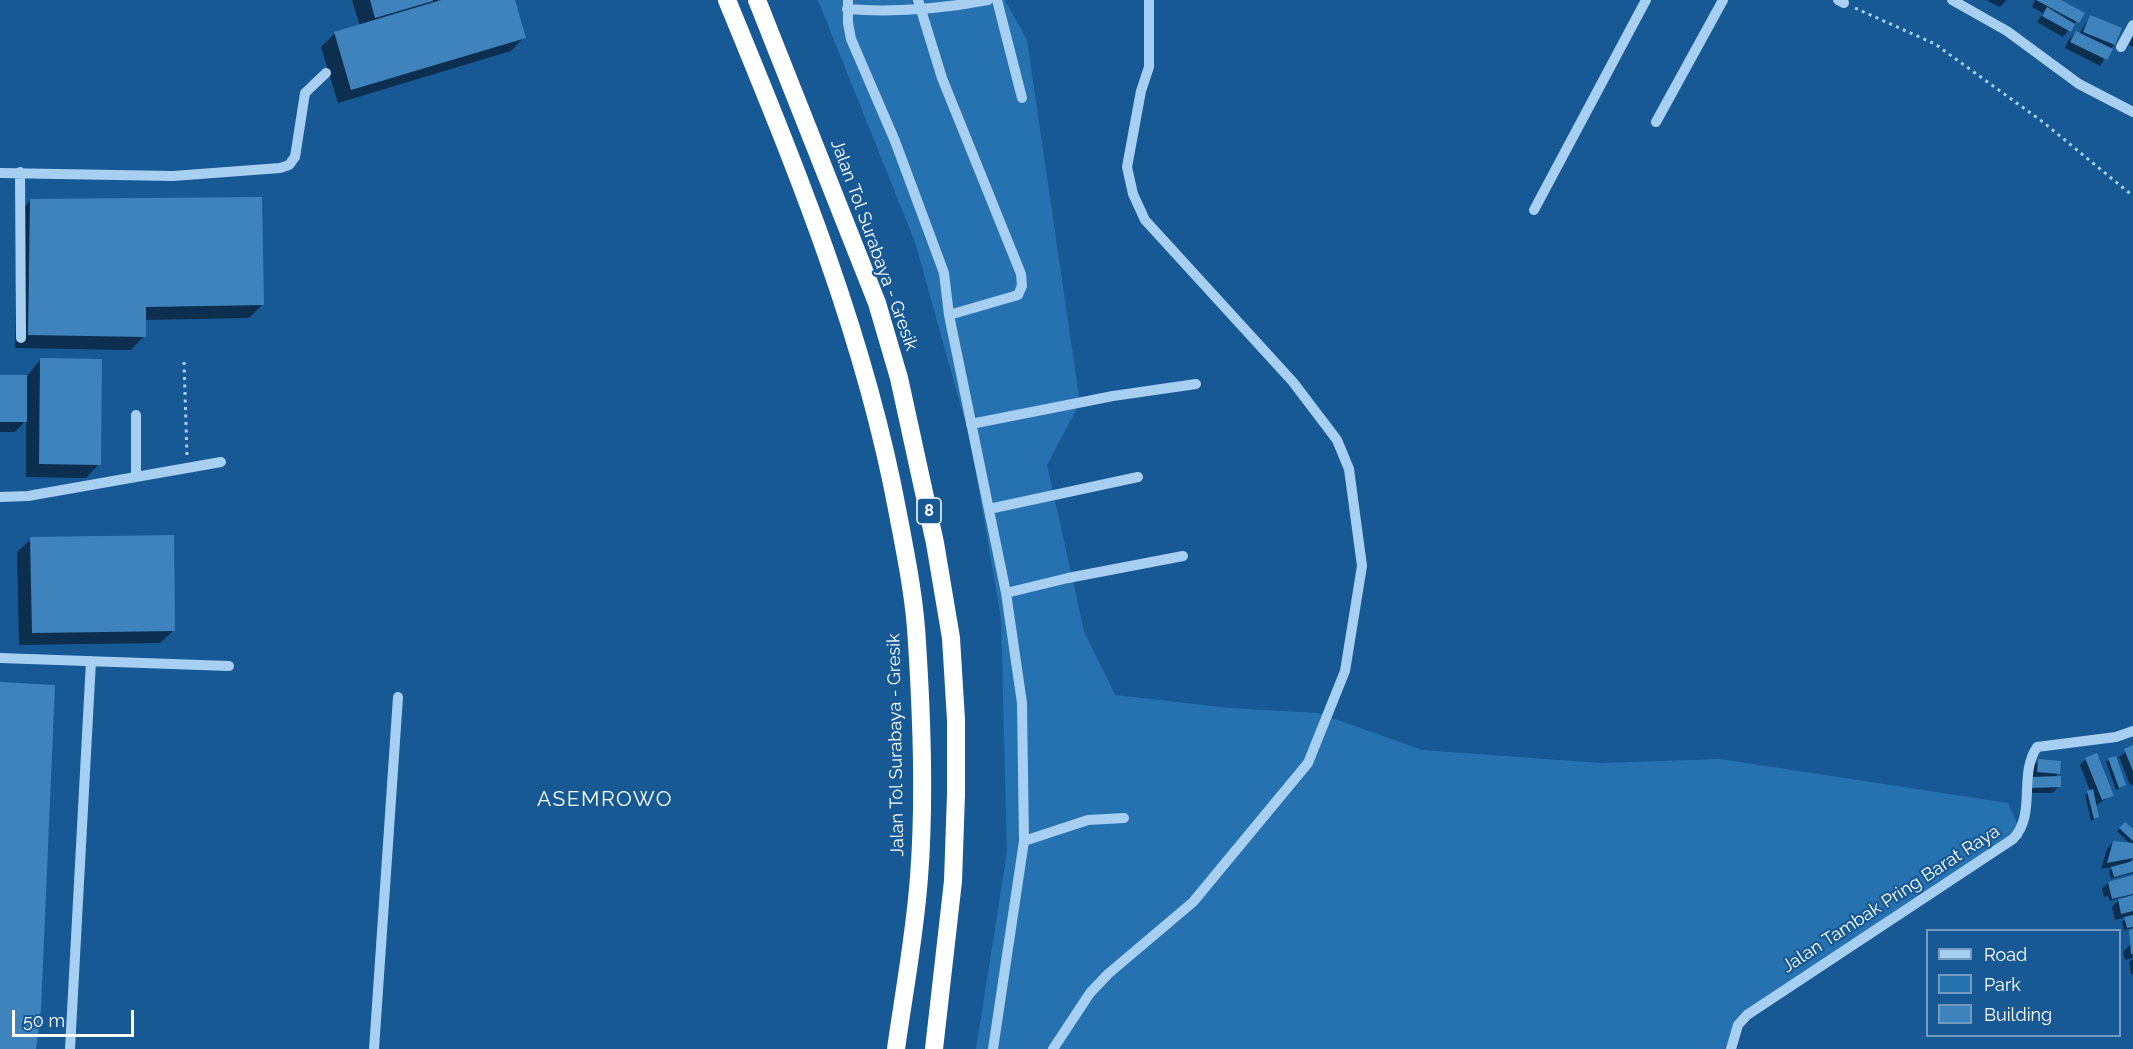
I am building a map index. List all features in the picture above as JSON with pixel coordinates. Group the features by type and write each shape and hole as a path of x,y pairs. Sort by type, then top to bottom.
{"highway":[{"name":"Jalan Tol Surabaya - Gresik","path":"728,0 821,234 847,312 868,380 888,458 904,543 917,641 921,801 919,876 896,1049"},
{"name":"Jalan Tol Surabaya - Gresik","path":"757,0 877,303 899,378 937,553 951,638 956,720 956,794 953,881 934,1049"}],"street":[{"path":"988,0 919,6 885,12 847,4 851,39 895,141 944,273 949,315 1006,593 1022,703 1024,841 993,1049"},
{"path":"997,0 1022,98"},
{"path":"1053,1049 1090,993 1108,974 1193,902 1308,764 1345,671 1362,566 1349,469 1337,440 1293,382 1145,220 1133,194 1127,167 1141,91 1149,67 1149,0"},
{"path":"1534,210 1646,0"},
{"path":"1656,122 1723,0"},
{"path":"1952,0 2007,31 2079,84 2133,112"},
{"path":"919,6 942,78 1021,274 1022,286 1017,295 949,315"},
{"path":"2121,47 2133,25"},
{"path":"0,173 173,176 280,168 289,165 295,158 305,93 326,73"},
{"path":"20,172 21,338"},
{"path":"972,424 1113,396 1196,384"},
{"path":"136,415 136,477"},
{"path":"0,496 28,496 221,462"},
{"path":"989,509 1138,477"},
{"path":"1006,593 1117,567 1182,556"},
{"path":"0,658 229,666"},
{"path":"70,1049 91,661"},
{"path":"374,1049 398,697"},
{"name":"Jalan Tambak Pring Barat Raya","path":"1731,1049 1738,1025 1747,1016 2013,839 2025,820 2028,776 2037,747 2116,737 2133,732"},
{"path":"1024,841 1088,820 1124,818"}],"path":[{"path":"1841,2 1935,44 2043,122 2133,196"},
{"path":"184,362 187,468"}],"green space":[{"path":"818,0 1005,0 1027,40 1080,403 1047,465 1084,631 1115,695 1230,708 1318,713 1422,750 1601,763 1720,759 2008,803 2023,837 1744,1012 1733,1049 976,1049 1007,852 1001,618 970,439 915,242"}],"building":[{"path":"370,0 433,0 433,1 375,18"},
{"path":"441,0 515,0 526,38 351,90 334,32"},
{"path":"2036,0 2061,0 2085,13 2079,23"},
{"path":"2047,7 2075,24 2071,32 2042,16"},
{"path":"2090,15 2122,28 2115,45 2083,32"},
{"path":"2076,31 2113,49 2107,60 2070,42"},
{"path":"262,197 264,305 146,307 146,337 28,335 30,199"},
{"path":"40,358 102,359 101,465 39,464"},
{"path":"0,375 27,375 27,422 0,422"},
{"path":"174,535 175,631 32,633 30,537"},
{"path":"0,682 55,685 41,1009 36,1049 0,1049"},
{"path":"2133,745 2133,771 2124,749"},
{"path":"2097,753 2114,796 2102,800 2085,758"},
{"path":"2116,756 2126,785 2119,788 2108,758"},
{"path":"2038,759 2061,761 2060,774 2037,772"},
{"path":"2061,776 2061,787 2030,788 2030,777"},
{"path":"2093,789 2099,817 2094,819 2087,791"},
{"path":"2125,822 2133,829 2133,841 2119,828"},
{"path":"2113,841 2133,843 2133,858 2107,863"},
{"path":"2133,861 2133,872 2114,877 2111,867"},
{"path":"2133,875 2133,894 2112,899 2108,882"},
{"path":"2133,895 2133,911 2121,914 2118,899"},
{"path":"2133,915 2133,927 2127,928 2124,917"},
{"path":"2133,929 2133,954 2131,954 2129,930"}],"district":[{"name":"ASEMROWO","path":"605,800"}]}
